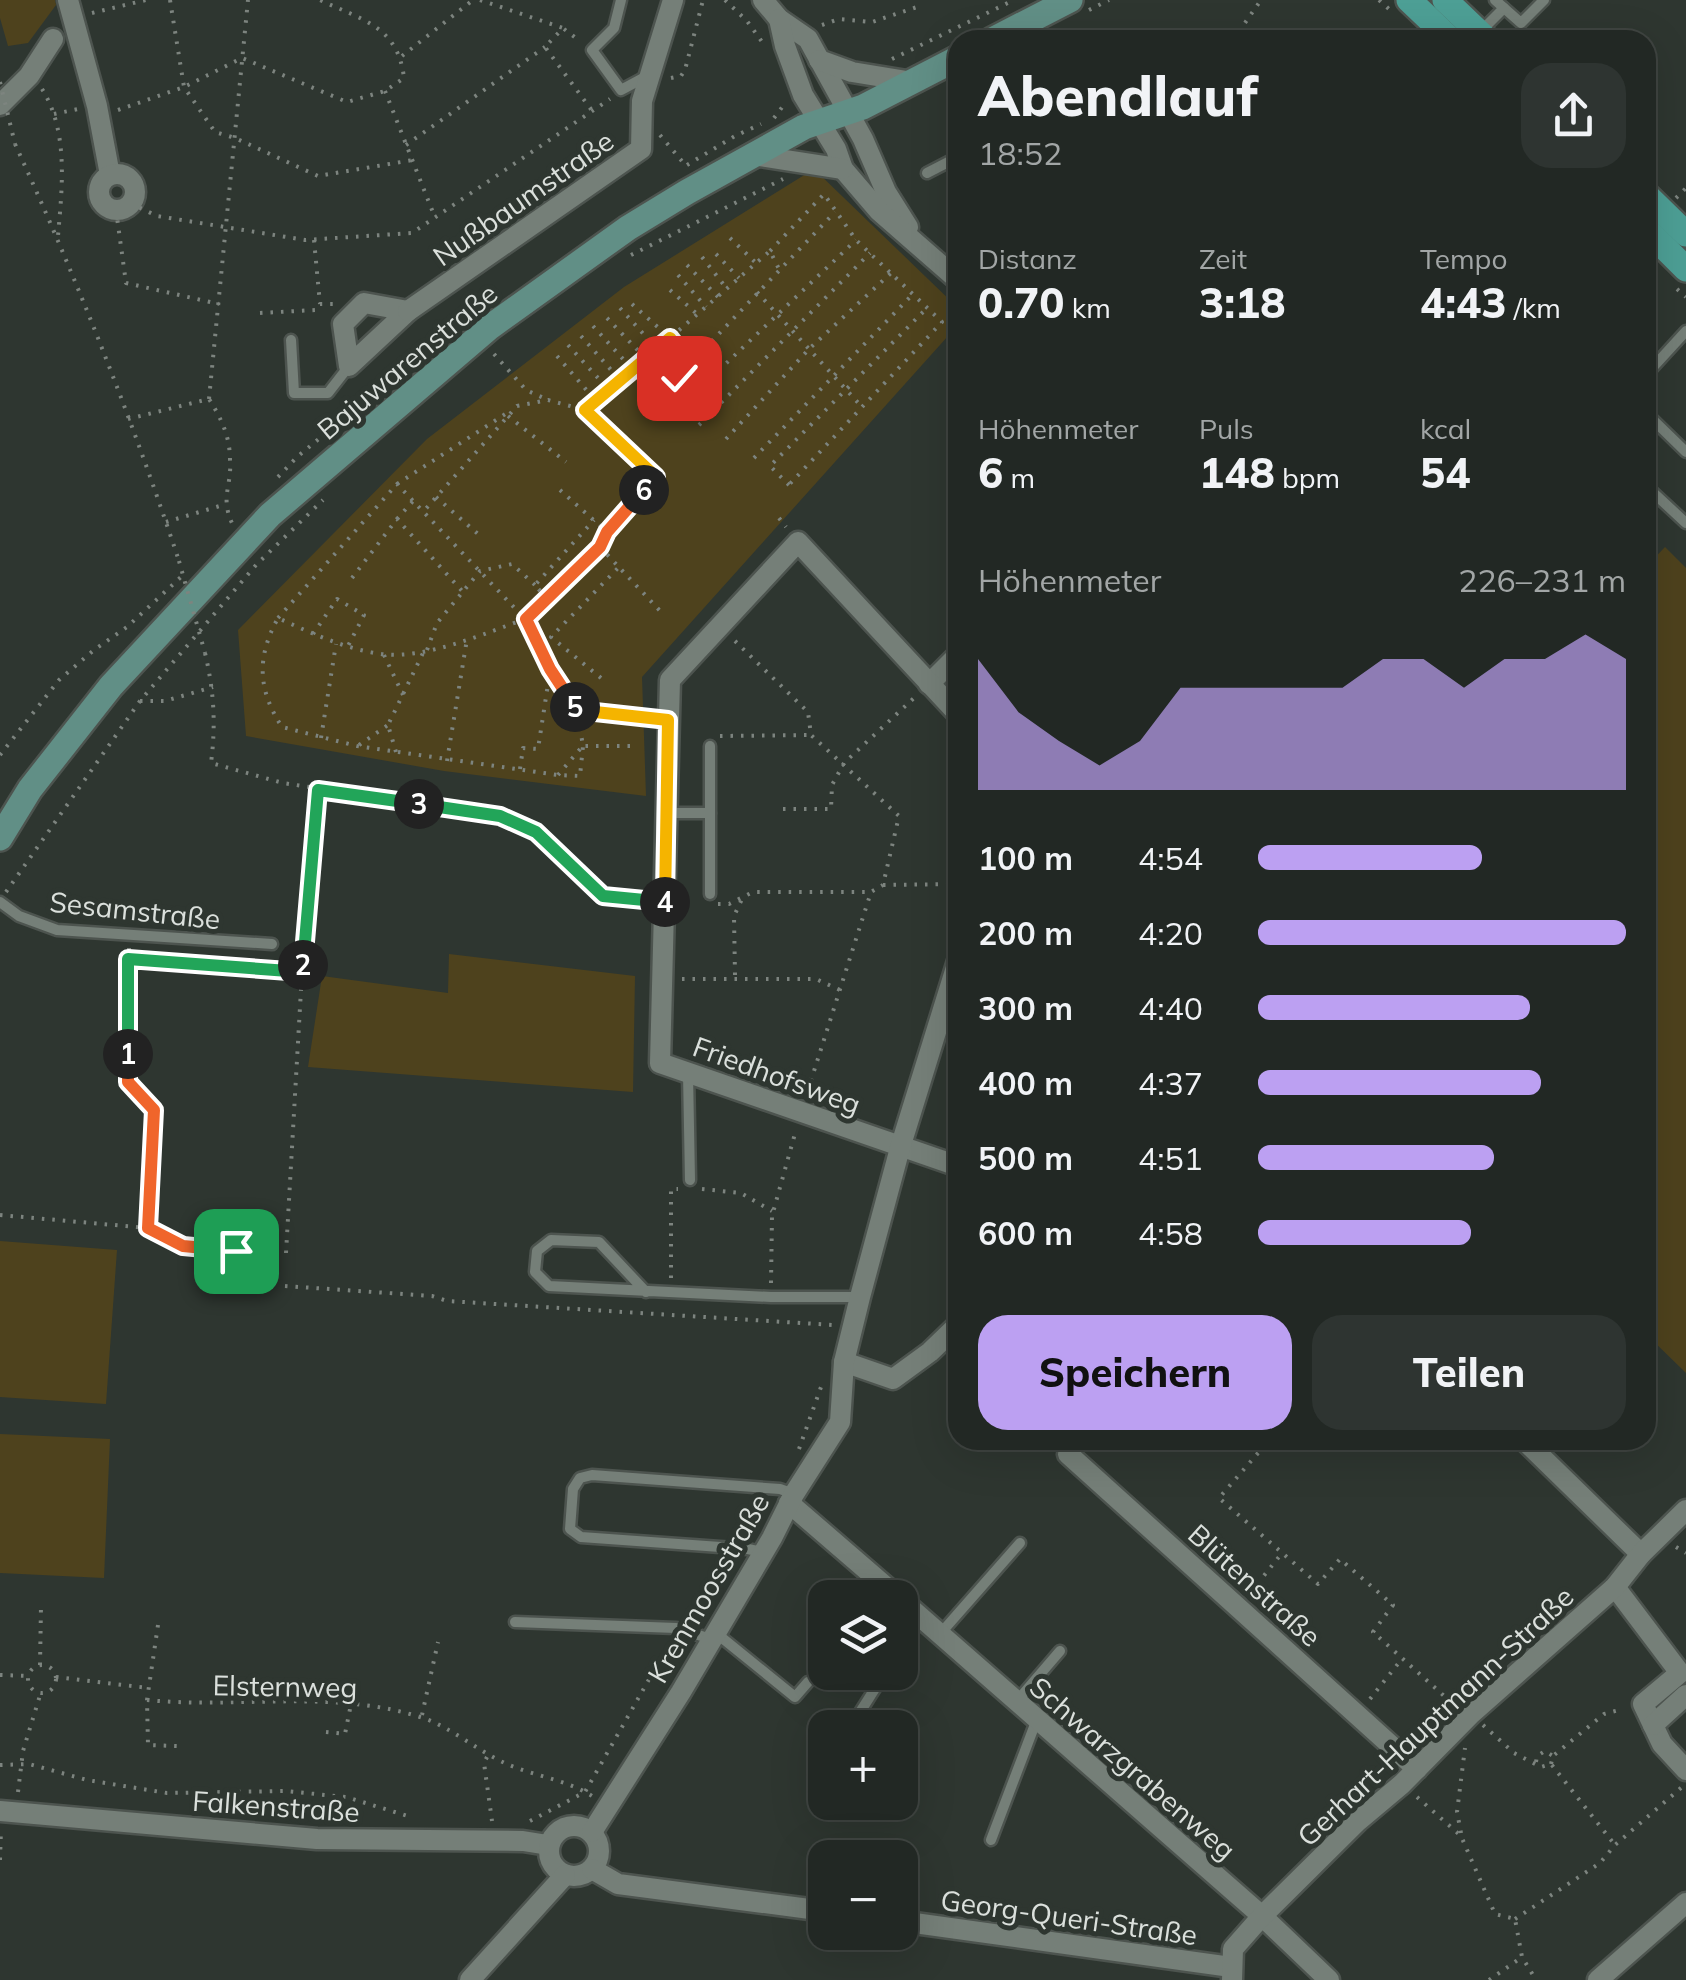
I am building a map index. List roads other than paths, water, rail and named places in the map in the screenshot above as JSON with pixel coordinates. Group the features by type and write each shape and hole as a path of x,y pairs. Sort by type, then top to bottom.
{"main road":[{"path":"1012,30 1070,0"},
{"path":"1408,0 1440,30"},
{"path":"1445,0 1477,30"},
{"name":"Bajuwarenstraße","path":"0,838 30,789 112,686 270,515 490,327 628,228 753,155 948,63"},
{"path":"1656,205 1686,234"},
{"path":"1656,239 1686,268"}],"street":[{"name":"Nußbaumstraße","path":"349,366 408,311 641,149 642,102 673,0"},
{"path":"763,0 779,19 803,95 843,169 879,211 948,271"},
{"path":"70,9 98,111 110,174 98,190 100,200 107,207 123,206"},
{"path":"779,19 808,39 886,192 918,244"},
{"path":"0,106 29,76 53,39"},
{"path":"819,60 852,72 913,82"},
{"path":"753,155 843,169"},
{"path":"349,366 343,324 364,303 408,311"},
{"name":"Friedhofsweg","path":"900,1148 660,1062 670,680 798,542 948,704"},
{"path":"929,684 948,665"},
{"path":"0,804 30,789"},
{"name":"Krenmoosstraße","path":"592,1832 840,1422 844,1362 860,1297 900,1148 948,993"},
{"path":"900,1148 948,1163"},
{"path":"844,1362 893,1379 948,1335"},
{"name":"Blütenstraße","path":"1071,1450 1068,1454 1417,1768"},
{"path":"1534,1450 1642,1554"},
{"name":"Schwarzgrabenweg","path":"792,1498 875,1580"},
{"name":"Gerhart-Hauptmann-Straße","path":"1231,1973 1233,1949 1262,1916 1470,1716 1615,1588 1686,1510"},
{"path":"1615,1588 1683,1678 1642,1704 1662,1744 1686,1770"},
{"name":"Schwarzgrabenweg","path":"918,1618 1262,1916 1329,1980"},
{"path":"1653,1725 1686,1695"},
{"name":"Falkenstraße","path":"6,1811 316,1839 523,1840 548,1845"},
{"path":"579,1825 592,1832 600,1848 592,1869 584,1875 565,1875 555,1869 548,1845 554,1834 566,1826 579,1825"},
{"path":"592,1869 618,1884 808,1910"},
{"path":"470,1980 565,1875"},
{"path":"1598,1980 1686,1903"},
{"name":"Georg-Queri-Straße","path":"918,1924 1231,1973"}],"lane":[{"path":"622,0 614,28 592,50 621,90 650,75"},
{"path":"1486,30 1500,4 1521,23 1544,0"},
{"path":"927,174 948,162"},
{"path":"1656,364 1686,331"},
{"path":"290,340 294,393 328,394 349,366"},
{"path":"1656,423 1686,452"},
{"path":"1656,496 1686,523"},
{"path":"706,741 711,899"},
{"path":"667,813 710,814"},
{"name":"Sesamstraße","path":"0,901 19,916 57,930 272,944"},
{"path":"688,1072 690,1180"},
{"path":"646,1292 599,1242 551,1240 537,1252 535,1272 549,1286 646,1292 771,1298 860,1297"},
{"path":"764,1552 581,1537 570,1528 572,1489 580,1478 592,1476 780,1489 792,1498"},
{"path":"940,1634 1020,1544"},
{"path":"516,1622 676,1628 709,1636 795,1697 808,1682"},
{"path":"1016,1702 1060,1650"},
{"path":"991,1840 1037,1719"}]}
